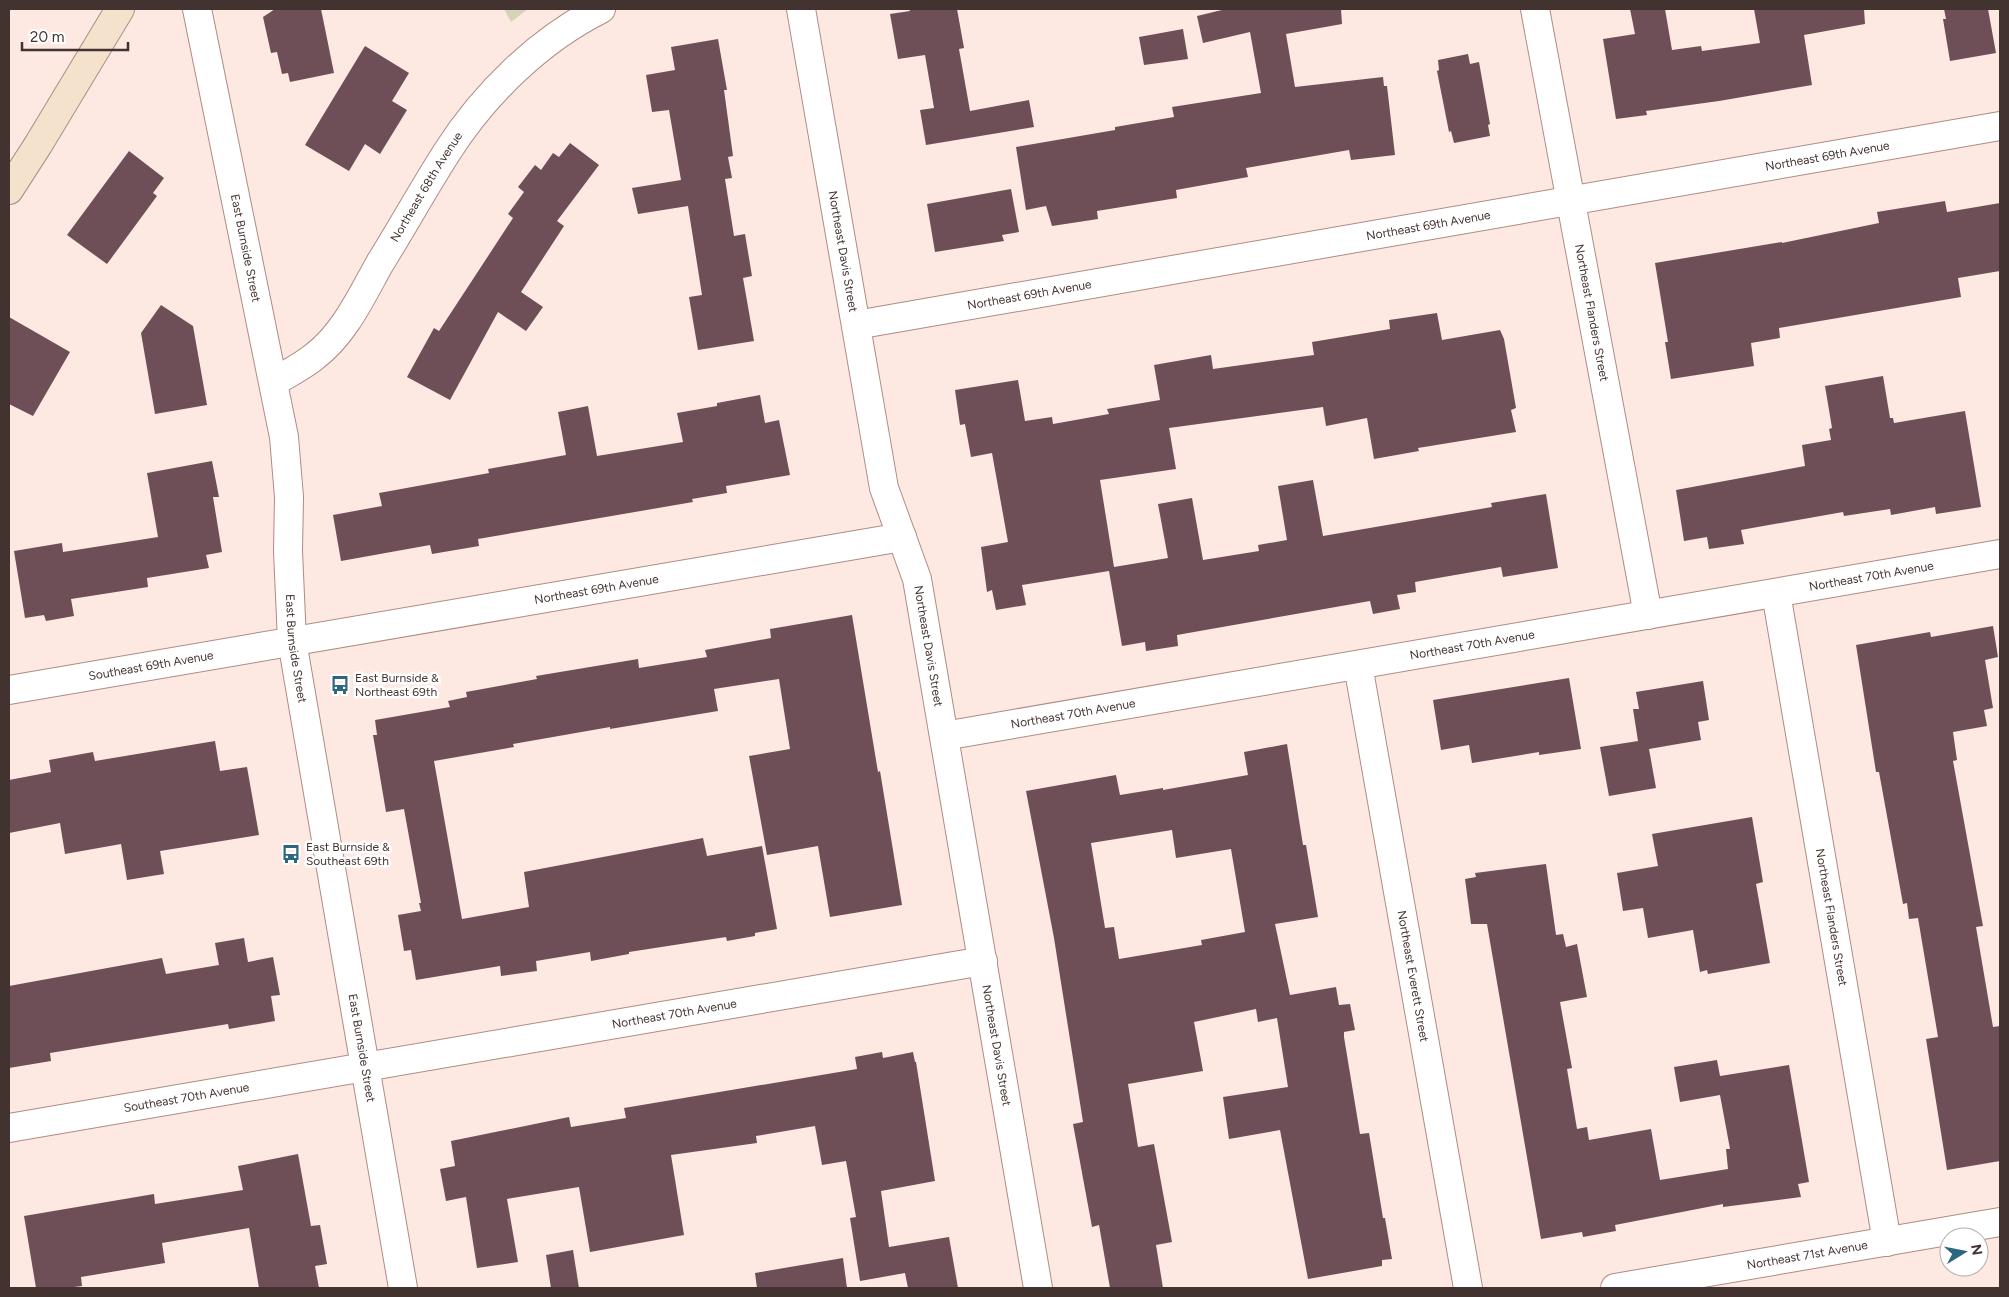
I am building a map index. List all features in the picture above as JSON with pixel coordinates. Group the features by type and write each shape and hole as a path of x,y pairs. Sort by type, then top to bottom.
{"main road":[{"path":"9,190 120,9"}],"street":[{"name":"East Burnside Street","path":"197,9 284,437 288,464 288,577 292,641 403,1288"},
{"name":"Northeast 68th Avenue","path":"274,382 316,355 340,330 448,151 480,109 510,75 543,44 579,20 601,9"},
{"name":"Northeast Davis Street","path":"801,9 884,488 917,579 1038,1288"},
{"name":"Northeast Flanders Street","path":"1535,9 1648,615"},
{"name":"Northeast 69th Avenue","path":"856,325 2000,126"},
{"name":"Northeast 69th Avenue","path":"292,641 902,537"},
{"name":"Northeast 70th Avenue","path":"944,736 2000,554"},
{"name":"Northeast Flanders Street","path":"1776,593 1887,1242"},
{"name":"Southeast 69th Avenue","path":"9,690 292,641"},
{"name":"Northeast Everett Street","path":"1358,665 1468,1288"},
{"name":"Northeast 70th Avenue","path":"365,1067 983,961"},
{"name":"Southeast 70th Avenue","path":"9,1128 365,1067"},
{"name":"Northeast 71st Avenue","path":"1615,1288 2000,1222"}],"shaded area":[{"path":"504,9 528,9 511,22"}],"building":[{"path":"275,9 321,9 334,73 290,82 288,73 282,74 277,52 271,53 263,17"},
{"path":"909,9 957,9 964,48 959,49 970,111 1029,100 1034,127 926,145 920,110 934,108 925,55 898,59 890,14 910,11"},
{"path":"1226,9 1341,9 1342,24 1286,34 1295,87 1383,77 1384,86 1387,86 1395,155 1351,160 1349,150 1246,168 1248,177 1176,190 1177,198 1097,211 1098,219 1052,226 1046,206 1026,210 1016,147 1115,130 1115,127 1174,117 1172,107 1261,93 1250,32 1203,43 1197,16"},
{"path":"1630,9 1665,9 1672,50 1701,46 1702,51 1760,43 1754,9 1864,9 1865,24 1804,35 1812,85 1646,111 1647,115 1616,119 1603,39 1635,34"},
{"path":"1944,9 1988,9 1996,53 1950,61 1943,19 1946,19"},
{"path":"1183,29 1188,59 1144,65 1139,37"},
{"path":"718,39 727,90 724,90 733,156 728,157 732,178 725,179 734,236 745,234 752,276 743,278 754,341 698,350 689,297 702,295 688,206 638,214 632,188 681,180 669,110 652,112 646,75 675,70 671,47"},
{"path":"365,46 409,73 392,101 407,110 380,154 365,144 349,171 305,145"},
{"path":"1468,54 1470,64 1479,62 1490,124 1488,125 1490,136 1454,143 1451,131 1449,132 1437,71 1439,70 1438,60"},
{"path":"570,143 599,165 557,221 564,226 521,292 543,307 526,331 498,312 450,400 407,377 434,328 439,331 513,218 508,214 524,192 518,187 535,165 541,170 553,153 559,157"},
{"path":"129,151 164,178 153,193 157,196 107,264 67,235"},
{"path":"1011,189 1019,232 1002,235 1004,241 935,252 927,204"},
{"path":"1945,201 1947,212 2000,203 2000,271 1958,278 1961,297 1779,328 1780,338 1751,343 1754,366 1671,379 1665,342 1668,342 1655,263 1782,243 1879,223 1877,212"},
{"path":"161,305 193,326 207,405 155,414 141,333"},
{"path":"1437,313 1442,340 1500,330 1504,339 1516,408 1511,410 1516,432 1418,448 1419,451 1374,459 1367,418 1326,426 1323,407 1169,428 1176,469 1100,480 1114,567 1168,558 1158,504 1192,498 1203,560 1259,551 1258,545 1287,540 1278,486 1313,480 1323,536 1492,507 1491,503 1546,494 1558,568 1503,577 1501,567 1415,582 1416,592 1397,595 1400,609 1373,614 1370,601 1177,635 1178,646 1146,651 1145,642 1122,646 1109,571 1022,585 1026,605 996,610 992,590 987,592 981,547 1008,542 992,453 971,457 965,424 960,425 955,390 1018,380 1025,421 1052,417 1053,424 1109,414 1107,409 1160,400 1154,365 1211,355 1213,369 1314,355 1312,342 1390,329 1389,320"},
{"path":"9,317 70,352 33,416 9,404"},
{"path":"1883,376 1890,418 1893,418 1894,423 1965,411 1981,507 1936,514 1935,507 1891,515 1890,509 1844,516 1843,512 1741,530 1744,544 1709,549 1707,537 1684,541 1676,490 1805,466 1802,445 1831,440 1829,429 1832,428 1825,386"},
{"path":"760,395 765,423 779,420 790,475 726,486 727,493 692,499 693,502 478,539 479,546 432,554 430,545 341,561 333,515 382,506 379,493 489,473 488,469 566,455 558,412 588,406 597,456 683,442 677,413 717,406 717,403"},
{"path":"212,461 219,497 213,497 222,552 206,555 209,568 147,578 148,587 71,599 74,616 46,621 44,615 25,618 14,551 62,543 63,552 158,537 147,473"},
{"path":"852,615 902,905 830,917 818,846 767,855 749,756 790,749 779,679 714,689 718,711 513,744 514,747 434,761 462,919 529,907 524,872 703,838 707,856 762,846 777,929 755,933 755,936 727,941 726,937 629,952 629,954 591,961 590,952 536,961 537,971 501,976 500,966 416,980 411,950 404,951 398,915 421,911 419,903 421,903 404,809 386,812 373,735 377,735 375,720 450,707 448,701 467,697 466,692 537,679 536,676 638,659 639,668 707,657 705,650 771,638 770,629"},
{"path":"1993,626 1998,657 1985,660 1993,708 1984,710 1987,726 1953,732 1957,760 1953,761 1983,926 1976,927 1993,1027 2000,1026 2000,1161 1947,1170 1926,1039 1938,1037 1918,918 1909,919 1907,903 1903,904 1879,772 1876,772 1856,645 1930,632 1931,637"},
{"path":"1569,678 1581,749 1539,755 1539,752 1472,763 1469,745 1441,750 1433,700"},
{"path":"1703,681 1709,720 1698,722 1701,740 1649,749 1656,788 1609,796 1600,747 1638,741 1633,709 1639,709 1636,692"},
{"path":"215,741 220,771 247,767 259,835 160,851 164,874 127,880 121,844 65,854 60,823 9,833 9,780 51,772 49,760 93,752 95,761"},
{"path":"1287,744 1303,845 1306,845 1318,917 1275,924 1290,995 1336,987 1339,1005 1350,1004 1355,1030 1344,1032 1344,1037 1360,1134 1369,1133 1392,1259 1382,1260 1382,1266 1308,1279 1280,1130 1229,1139 1223,1097 1288,1087 1277,1018 1258,1022 1256,1009 1194,1022 1203,1071 1128,1084 1138,1147 1154,1144 1172,1242 1156,1245 1163,1288 1110,1288 1099,1225 1092,1227 1073,1124 1083,1122 1054,938 1026,791 1116,775 1120,795 1163,788 1163,790 1248,775 1244,752","holes":["1172,830 1176,858 1231,849 1245,932 1201,940 1202,945 1119,959 1114,927 1105,928 1091,843"]},
{"path":"1752,817 1763,882 1756,884 1770,963 1708,974 1707,970 1700,972 1693,930 1648,938 1643,908 1623,911 1617,873 1658,866 1652,834"},
{"path":"1546,864 1556,935 1563,934 1566,947 1577,944 1587,997 1560,1002 1572,1068 1567,1069 1577,1129 1587,1127 1589,1140 1651,1129 1660,1180 1728,1169 1726,1149 1730,1149 1720,1095 1680,1102 1674,1067 1717,1060 1720,1076 1789,1065 1809,1182 1798,1184 1801,1197 1723,1207 1723,1204 1615,1225 1616,1231 1583,1237 1582,1232 1541,1239 1487,924 1471,924 1465,879 1476,877 1475,873"},
{"path":"244,938 248,962 273,957 280,995 271,996 275,1021 229,1029 228,1024 50,1053 51,1061 9,1068 9,986 162,958 166,974 219,965 215,943"},
{"path":"882,1052 883,1058 913,1052 935,1181 881,1191 889,1247 949,1237 958,1288 908,1288 905,1273 860,1281 850,1218 856,1217 846,1161 822,1165 815,1126 756,1136 757,1143 671,1155 684,1235 590,1252 579,1187 507,1199 518,1262 477,1268 466,1197 446,1201 440,1169 455,1166 451,1141 569,1117 571,1127 626,1118 624,1108 857,1069 855,1057"},
{"path":"298,1154 311,1226 320,1225 327,1264 315,1266 319,1288 259,1288 249,1228 162,1243 165,1263 81,1277 82,1286 36,1288 24,1216 154,1194 155,1204 243,1190 238,1166"},
{"path":"573,1250 579,1288 551,1288 546,1255"},
{"path":"843,1258 847,1288 757,1288 755,1273"}],"place":[{"name":"East Burnside & Northeast 69th","path":"340,685"},
{"name":"East Burnside & Southeast 69th","path":"291,854"}]}
